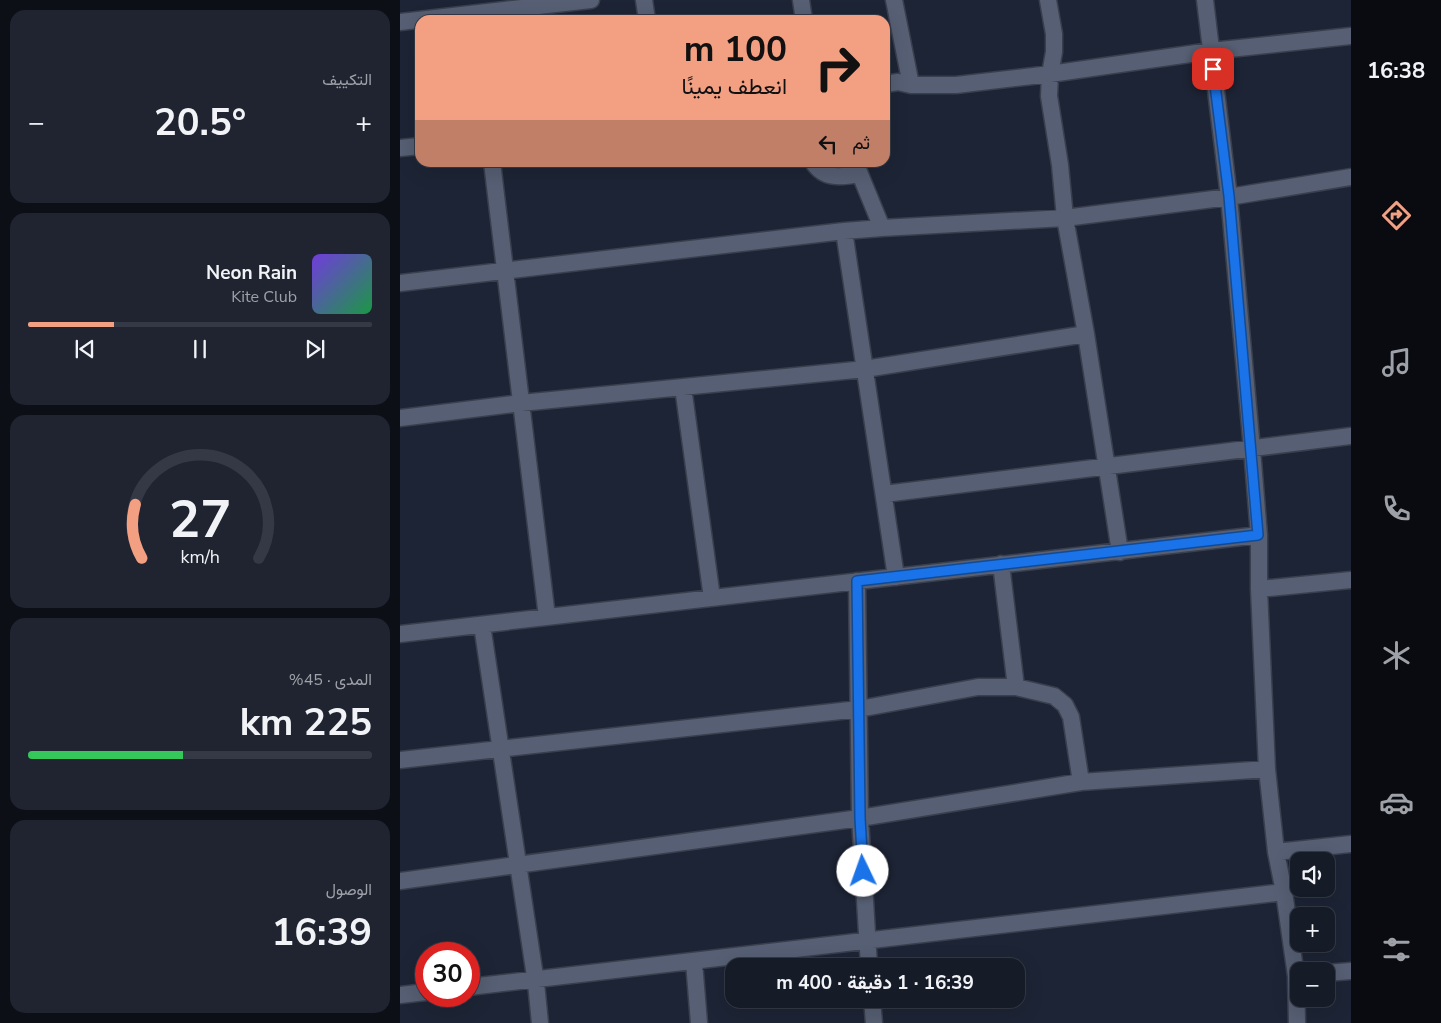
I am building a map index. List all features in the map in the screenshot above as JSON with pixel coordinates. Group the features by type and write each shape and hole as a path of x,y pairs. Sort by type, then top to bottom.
{"street":[{"path":"446,15 583,0"},
{"path":"644,0 646,15"},
{"path":"801,0 803,15"},
{"path":"894,0 911,85"},
{"path":"1048,0 1054,34 1049,96 1060,165 1065,218 1086,334 1120,552"},
{"path":"1205,0 1229,196 1252,449 1258,535 1258,589 1267,769 1276,852 1295,962"},
{"path":"400,22 415,20"},
{"path":"890,83 956,85 1050,74 1211,51 1351,36"},
{"path":"400,148 415,146"},
{"path":"493,167 547,617"},
{"path":"816,167 826,175 838,177 858,168 882,228"},
{"path":"400,283 882,228 1065,218 1351,177"},
{"path":"844,232 896,577"},
{"path":"400,418 521,403 865,369 1086,334"},
{"path":"683,387 712,598"},
{"path":"884,494 1351,436"},
{"path":"400,634 1258,535"},
{"path":"1001,564 1016,687"},
{"path":"1258,589 1351,580"},
{"path":"857,581 860,818 868,958"},
{"path":"482,624 536,980 540,1023"},
{"path":"400,760 859,709 978,687 1016,687 1054,696 1065,705 1071,717 1081,782"},
{"path":"400,881 860,818 1081,782 1267,769"},
{"path":"1276,852 1351,844"},
{"path":"480,986 1284,892"},
{"path":"694,962 699,1023"},
{"path":"1335,972 1351,970"},
{"path":"400,995 415,993"},
{"path":"1297,1007 1297,1023"},
{"path":"873,1008 874,1023"}],"route":[{"path":"863,871 860,818 857,581 1258,535 1229,196 1213,69"}]}
